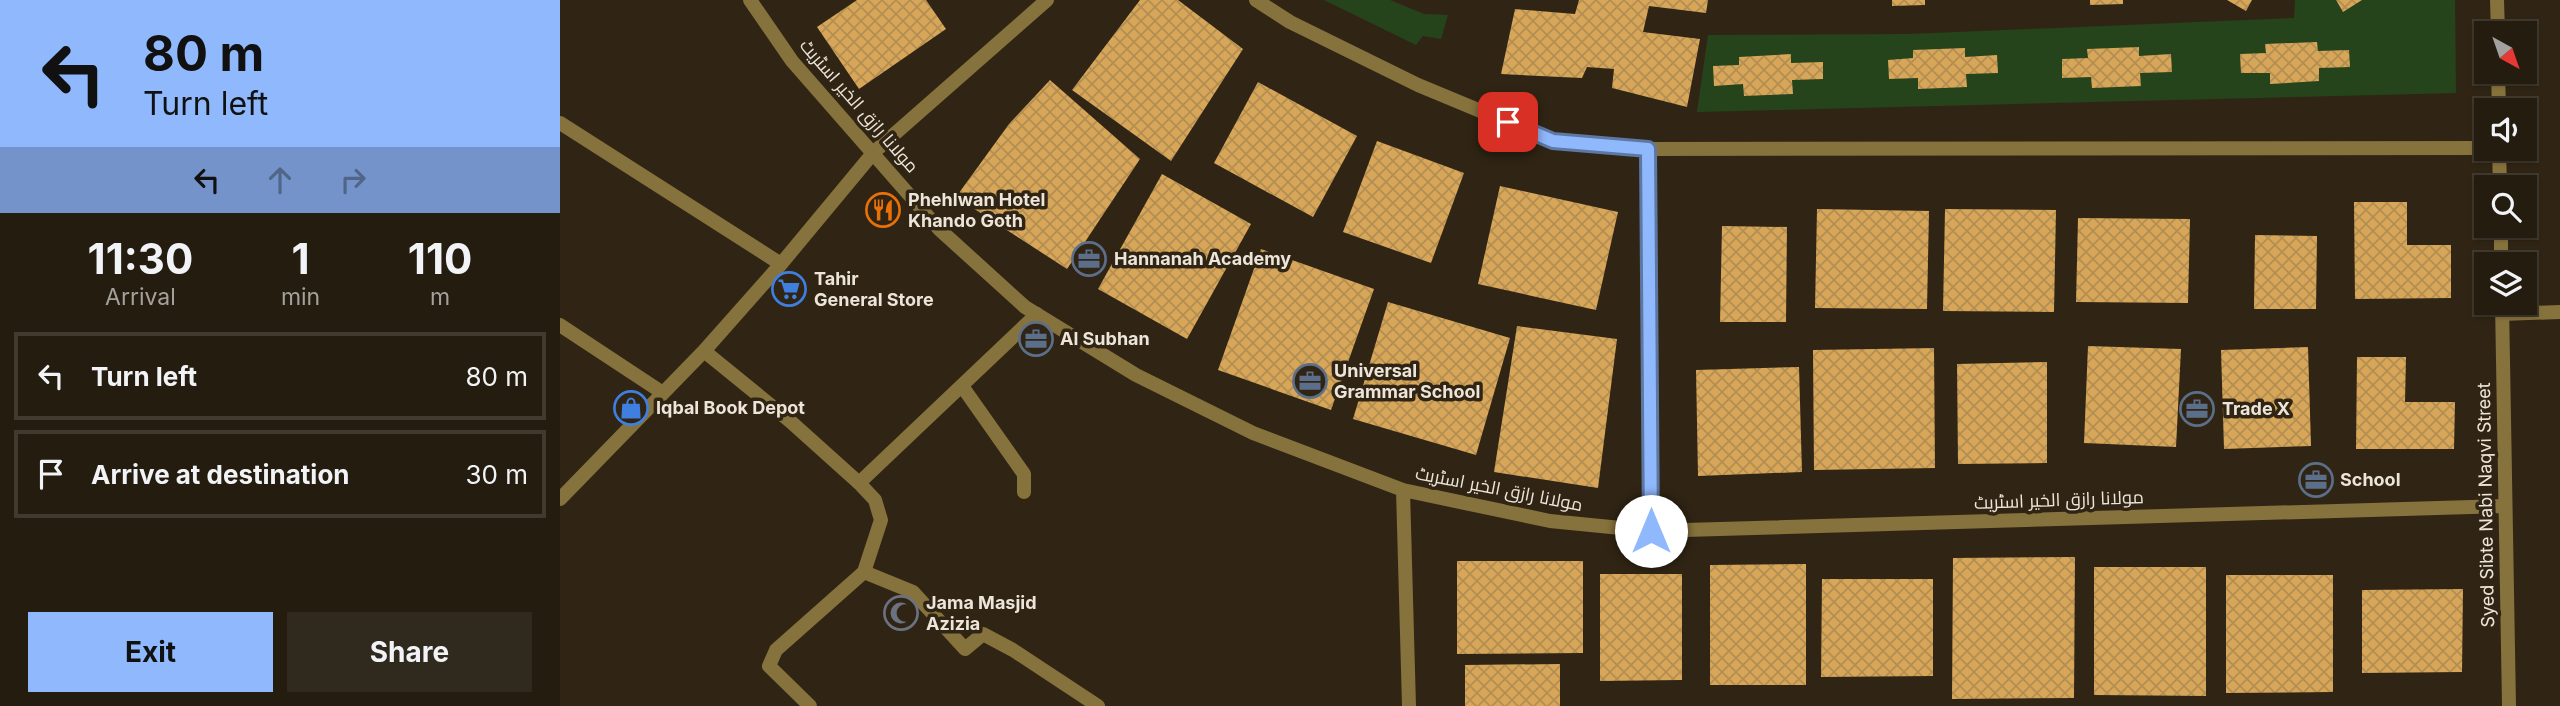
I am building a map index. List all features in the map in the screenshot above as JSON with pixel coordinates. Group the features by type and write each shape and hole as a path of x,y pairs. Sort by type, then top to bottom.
{"street":[{"name":"مولانا رازق الخیر اسٹریٹ","path":"750,0 792,61 939,229 1024,307 1136,375 1254,433 1403,490 1550,521 1651,531 2505,506"},
{"path":"560,498 704,351 874,152 1047,0"},
{"path":"1256,0 1290,22 1418,85 1553,141 1648,149 2474,148"},
{"path":"2497,0 2498,21"},
{"path":"560,123 781,264"},
{"path":"1648,149 1651,531"},
{"path":"2537,311 2560,312"},
{"path":"859,483 1037,314"},
{"name":"Syed Sibte Nabi Naqvi Street","path":"2502,315 2509,706"},
{"path":"560,325 663,393"},
{"path":"704,351 790,421 859,483 875,500 881,520 864,572 776,650 769,666 807,705"},
{"path":"961,386 1024,474 1024,492"},
{"path":"1403,490 1409,706"},
{"path":"864,572 914,592 965,649 983,634 1013,650 1098,706"}],"green space":[{"path":"1324,0 1390,0 1424,14 1448,15 1441,39 1423,36 1416,45"},
{"path":"2295,0 2455,0 2456,93 1697,112 1708,35 1909,34 2294,18"}],"building":[{"path":"857,0 926,0 946,29 859,89 817,27"},
{"path":"1140,0 1178,0 1243,49 1171,161 1072,90"},
{"path":"1579,0 1708,0 1706,13 1649,6 1643,32 1700,39 1687,107 1612,88 1614,69 1587,67 1582,78 1501,74 1515,9 1575,14"},
{"path":"1892,0 1925,0 1925,5 1892,6"},
{"path":"2090,0 2123,0 2123,4 2090,5"},
{"path":"2227,0 2252,0 2246,11"},
{"path":"2336,0 2362,0 2343,12"},
{"path":"2317,42 2318,51 2349,50 2350,67 2319,68 2319,81 2270,84 2270,73 2241,73 2240,54 2266,53 2265,44"},
{"path":"2139,47 2139,56 2171,54 2172,72 2140,73 2141,86 2092,88 2091,77 2062,78 2062,59 2088,58 2087,49"},
{"path":"1965,48 1965,57 1997,55 1998,73 1966,74 1967,87 1918,89 1918,78 1889,79 1888,60 1913,58 1913,50"},
{"path":"1791,54 1791,63 1823,62 1823,79 1792,80 1793,94 1744,96 1743,84 1714,86 1713,66 1739,65 1739,57"},
{"path":"1050,80 1140,159 1067,269 956,197 1009,124"},
{"path":"1258,82 1357,136 1313,217 1214,163"},
{"path":"1377,141 1464,173 1431,263 1343,232"},
{"path":"1162,174 1251,224 1187,339 1098,289"},
{"path":"1500,186 1618,212 1596,310 1478,284"},
{"path":"2354,202 2407,202 2407,245 2451,245 2451,298 2355,299"},
{"path":"1817,209 1929,211 1927,309 1815,308"},
{"path":"1945,209 2056,210 2054,312 1943,311"},
{"path":"2078,218 2190,219 2188,303 2076,302"},
{"path":"1722,226 1787,227 1786,322 1720,322"},
{"path":"2255,235 2317,236 2316,309 2254,309"},
{"path":"1261,249 1374,289 1331,410 1218,370"},
{"path":"1388,302 1510,338 1476,455 1353,419"},
{"path":"1517,326 1617,339 1598,488 1494,472"},
{"path":"2088,346 2181,349 2176,447 2084,443"},
{"path":"2308,347 2311,446 2224,449 2221,350"},
{"path":"1934,348 1935,468 1814,470 1813,350"},
{"path":"2357,357 2406,357 2405,402 2455,402 2454,449 2356,449"},
{"path":"2047,362 2047,463 1958,464 1957,364"},
{"path":"1799,367 1802,472 1698,476 1696,370"},
{"path":"2075,557 2074,698 1952,699 1953,558"},
{"path":"1457,561 1583,561 1583,653 1457,654"},
{"path":"1806,564 1806,685 1710,685 1710,565"},
{"path":"2094,567 2206,567 2206,696 2094,695"},
{"path":"1600,574 1682,574 1682,680 1600,681"},
{"path":"2226,575 2333,575 2333,692 2226,693"},
{"path":"1822,579 1933,579 1933,676 1821,677"},
{"path":"2463,589 2462,672 2362,673 2362,590"},
{"path":"1560,664 1560,706 1465,706 1465,665"}],"place":[{"name":"Phehlwan Hotel Khando Goth","path":"883,210"},
{"name":"Hannanah Academy","path":"1089,259"},
{"name":"Tahir General Store","path":"789,289"},
{"name":"Al Subhan","path":"1036,339"},
{"name":"Universal Grammar School","path":"1310,381"},
{"name":"Iqbal Book Depot","path":"631,408"},
{"name":"Trade X","path":"2197,409"},
{"name":"School","path":"2316,480"},
{"name":"Jama Masjid Azizia","path":"901,613"}],"route":[{"path":"1508,122 1553,141 1648,149 1651,531"}]}
